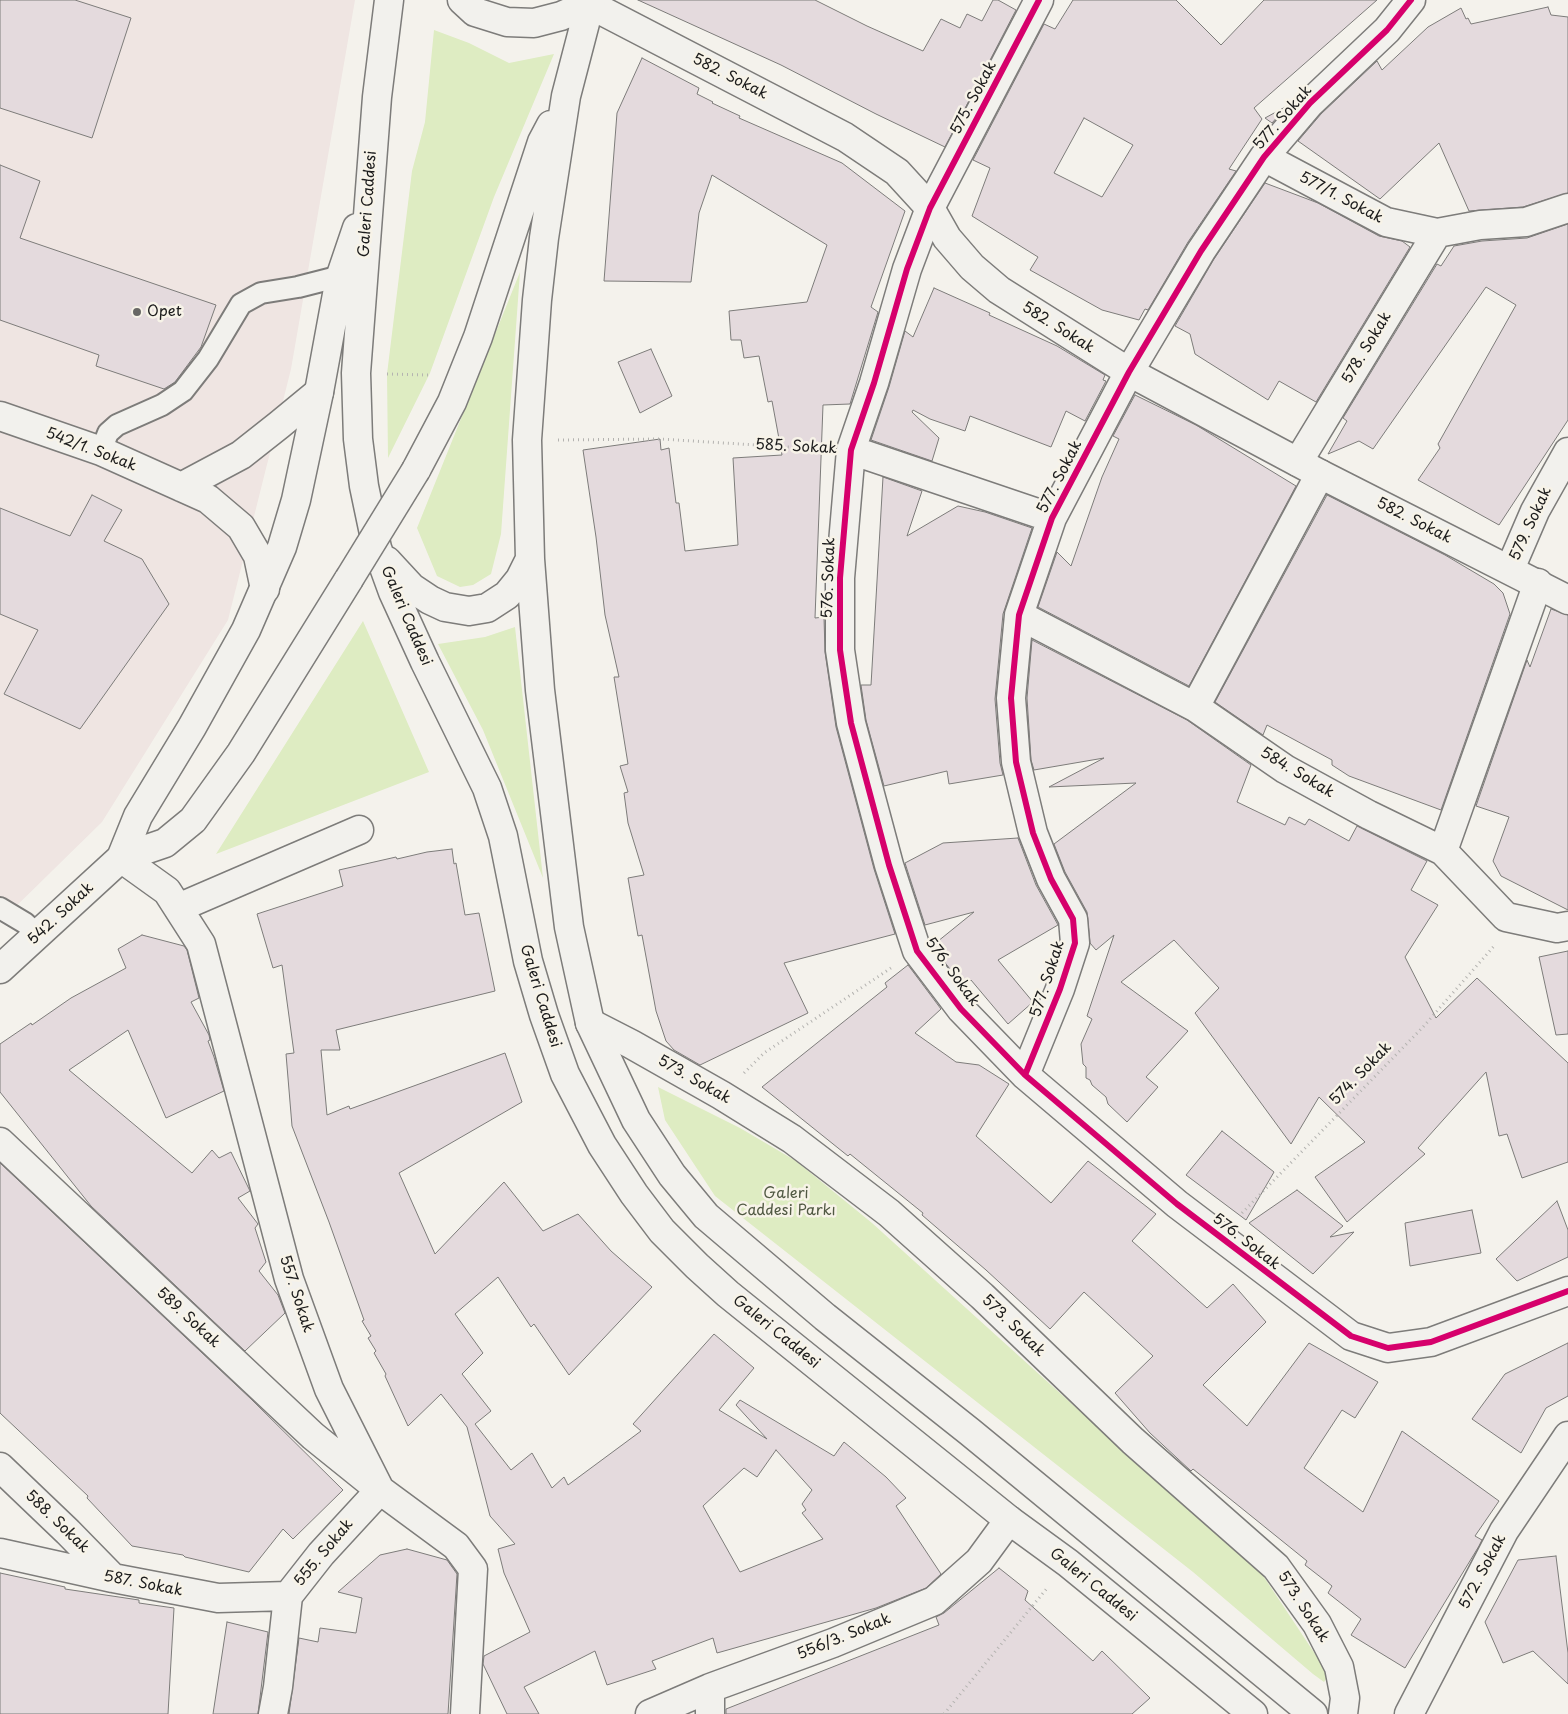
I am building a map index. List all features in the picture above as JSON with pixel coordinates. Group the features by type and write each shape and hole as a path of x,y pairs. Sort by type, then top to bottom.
{"street":[{"name":"Galeri Caddesi","path":"390,0 377,97 356,373 358,439 364,486 377,548 393,592 487,788 503,836 528,961 544,1015 565,1074 602,1145 634,1194 662,1231 697,1266 728,1294 1010,1520 1068,1563 1253,1714"},
{"path":"462,0 475,12 507,22 534,23 560,16 590,2"},
{"name":"575. Sokak","path":"930,208 1039,0"},
{"name":"577. Sokak","path":"1026,1075 1060,989 1075,943 1073,919 1051,879 1033,833 1016,762 1011,698 1019,615 1052,518 1128,372 1201,251 1264,158 1310,103 1387,30 1411,0"},
{"path":"590,2 566,96 543,246 537,300 528,440 530,559 540,690 569,926 590,1023 636,1120 672,1175 706,1216 818,1311 970,1432 1313,1714"},
{"name":"582. Sokak","path":"590,2 845,137 897,172 930,208 947,238 972,267 999,290 1128,372 1309,468 1538,583 1568,600"},
{"path":"121,858 165,843 193,820 241,753 416,470 436,435 478,337 542,142 566,96"},
{"name":"577/1. Sokak","path":"1264,158 1386,222 1437,233 1480,225 1526,222 1568,208"},
{"path":"121,858 138,816 197,719 246,630 282,547 296,500 341,276 369,191"},
{"name":"576. Sokak","path":"930,208 907,269 874,382 851,450 840,578 840,650 851,723 889,865 917,951 961,1009 1026,1075 1219,1237 1351,1336 1388,1348 1431,1342 1568,1291"},
{"name":"578. Sokak","path":"1196,707 1309,468 1437,233"},
{"path":"181,487 241,455 319,392"},
{"name":"542/1. Sokak","path":"0,416 101,452 208,499 241,527 258,556 265,589"},
{"name":"585. Sokak","path":"851,450 1052,518"},
{"name":"579. Sokak","path":"1510,569 1534,511 1568,452"},
{"path":"377,548 393,570 412,588 445,607 469,610 487,608 507,595 520,579 530,559"},
{"path":"1443,850 1538,583"},
{"name":"584. Sokak","path":"1019,615 1196,707 1285,769 1369,815 1443,850 1506,917"},
{"path":"178,908 359,830"},
{"name":"557. Sokak","path":"121,858 167,891 201,944 289,1279 329,1389 380,1490 456,1546 474,1569 465,1714"},
{"name":"542. Sokak","path":"0,969 121,858"},
{"path":"1506,917 1556,928 1568,926"},
{"name":"573. Sokak","path":"590,1023 721,1095 792,1139 889,1213 982,1296 1133,1441 1276,1567 1317,1624 1339,1667 1345,1698 1343,1714"},
{"name":"589. Sokak","path":"0,1142 313,1436 380,1490"},
{"name":"572. Sokak","path":"1408,1714 1504,1531 1568,1436"},
{"name":"588. Sokak","path":"3,1477 68,1532 113,1578"},
{"name":"555. Sokak","path":"273,1714 278,1687 288,1596 321,1554 380,1490"},
{"name":"556/3. Sokak","path":"650,1714 710,1701 833,1643 934,1601 979,1561 1010,1520"},
{"name":"587. Sokak","path":"0,1553 113,1578 218,1598 288,1596"}],"lane":[{"path":"101,452 108,433 117,425 162,405 183,391 208,359 241,304 261,294 341,276"},
{"path":"0,908 25,923 38,935"}],"path":[{"path":"356,373 462,376"},
{"path":"721,1095 764,1053 917,951"},
{"path":"944,1714 1068,1563"}],"shaded area":[{"path":"0,0 355,0 291,369 228,620 102,822 0,922"}],"green space":[{"path":"434,30 469,43 509,63 554,54 494,197 430,373 388,458 387,374 412,171 425,122"},
{"path":"520,272 501,534 491,574 473,585 460,587 437,576 417,528"},
{"path":"363,621 429,772 216,854"},
{"path":"515,627 543,878 483,730 438,644 485,637"},
{"name":"Galeri Caddesi Parkı","path":"658,1087 740,1128 796,1161 872,1223 1260,1571 1329,1675 1324,1682 1193,1572 715,1196 665,1120"}],"building":[{"path":"0,0 75,0 131,18 92,138 0,108"},
{"path":"638,0 815,0 923,51 941,19 960,28 967,14 982,21 993,0 998,0 1016,10 945,147 781,65"},
{"path":"1073,0 1176,0 1221,45 1264,0 1377,0 1254,108 1262,119 1229,169 1236,171 1188,242 1148,310 1145,309 1139,320 1102,310 1030,270 1038,257 972,216 990,168 973,160 1044,24 1055,29","holes":["1084,118 1133,145 1102,197 1054,173"]},
{"path":"1548,7 1551,15 1568,17 1568,193 1523,207 1469,211 1439,143 1380,199 1298,141 1321,114 1377,61 1382,70 1428,27 1461,8 1466,19 1468,18 1471,24"},
{"path":"642,58 699,88 697,94 740,116 739,118 842,163 905,211 871,307 878,312 850,404 823,405 815,618 824,617 825,652 836,727 874,869 895,934 784,963 808,1013 700,1065 674,1050 666,1041 656,1011 642,935 638,936 628,878 644,875 628,823 624,793 628,792 620,766 628,764 614,677 619,677 605,615 583,450 660,439 661,450 669,448 676,503 679,503 685,551 738,545 733,458 782,455 772,401 768,402 759,356 744,358 741,340 731,340 729,311 807,302 827,245 712,175 699,213 691,282 604,281 617,113"},
{"path":"1287,106 1272,123 1265,118"},
{"path":"0,165 40,181 20,238 216,305 201,347 175,382 164,389 96,366 99,355 0,320"},
{"path":"1265,183 1318,203 1379,236 1402,241 1410,247 1316,402 1279,381 1268,400 1195,354 1190,334 1175,326 1214,259"},
{"path":"1568,224 1568,420 1499,525 1418,480 1440,448 1438,444 1516,305 1486,287 1373,449 1359,441 1328,454 1347,421 1343,418 1437,264 1441,266 1454,246 1482,241 1527,238"},
{"path":"934,288 1057,346 1105,375 1103,380 1106,381 1085,421 1066,411 1051,447 970,416 965,431 930,419 913,410 912,412 939,438 932,461 871,440 905,331 913,337"},
{"path":"651,349 672,396 640,413 618,362"},
{"path":"1135,395 1196,425 1296,486 1189,686 1038,607 1057,552 1071,566 1102,477 1119,439 1113,436"},
{"path":"883,477 922,491 907,536 958,506 985,512 1032,528 1003,614 995,699 1000,763 1003,775 949,784 947,771 884,786 866,720 861,685 871,685"},
{"path":"92,495 122,510 104,541 142,559 169,604 80,729 4,694 38,630 0,614 0,508 70,536"},
{"path":"1327,495 1445,555 1494,584 1503,593 1510,614 1441,810 1349,776 1332,765 1332,760 1267,725 1263,735 1215,702"},
{"path":"1551,609 1568,615 1568,910 1501,876 1493,861 1509,817 1476,806 1527,660 1530,667"},
{"path":"1032,640 1187,720 1251,765 1237,802 1285,825 1289,817 1305,825 1309,819 1349,841 1357,826 1427,861 1411,890 1438,905 1405,957 1436,1018 1477,978 1568,1063 1568,1162 1522,1178 1507,1134 1499,1136 1486,1072 1418,1148 1425,1154 1347,1222 1315,1177 1365,1142 1319,1097 1291,1144 1195,1013 1219,988 1174,940 1121,982 1188,1031 1146,1077 1158,1087 1127,1122 1108,1104 1106,1097 1086,1078 1086,1067 1083,1064 1081,1044 1092,1019 1087,1016 1114,935 1096,950 1090,943 1087,912 1065,872 1054,844 1136,783 1049,787 1104,758 1034,770 1031,760 1027,698"},
{"path":"1018,838 1036,885 1058,925 998,960 1033,1002 1008,1024 971,980 964,987 932,946 974,912 925,925 905,863 943,843"},
{"path":"452,849 465,915 479,913 495,991 336,1030 340,1050 321,1050 327,1115 349,1106 350,1109 505,1053 522,1102 399,1173 435,1254 504,1182 543,1231 578,1214 611,1251 652,1287 569,1375 534,1324 531,1327 498,1277 455,1314 483,1353 462,1374 491,1411 475,1424 511,1470 532,1453 552,1488 564,1477 568,1485 641,1431 633,1424 714,1334 754,1368 719,1410 767,1439 736,1405 740,1400 834,1456 844,1442 886,1477 906,1498 896,1506 941,1574 926,1588 876,1608 717,1653 713,1638 652,1661 656,1669 607,1685 595,1651 524,1687 539,1714 507,1714 483,1664 484,1656 530,1632 504,1573 498,1549 515,1544 490,1516 467,1427 441,1394 408,1426 385,1376 386,1374 374,1353 376,1351 368,1338 371,1336 362,1321 364,1320 329,1222 292,1126 286,1054 294,1053 282,965 273,968 257,914 343,886 339,870 427,852","holes":["776,1450 812,1490 802,1504 806,1510 802,1513 823,1539 740,1572 703,1506 744,1468 757,1477"]},
{"path":"142,935 184,946 187,950 199,998 191,1002 209,1035 210,1040 208,1041 224,1091 166,1118 128,1030 69,1070 192,1173 212,1150 219,1158 231,1152 250,1191 238,1198 258,1224 255,1228 266,1262 259,1271 278,1295 285,1313 245,1351 91,1206 0,1092 0,1044 71,998 126,968 118,949"},
{"path":"1568,951 1568,1034 1556,1035 1539,957"},
{"path":"908,965 941,1009 915,1033 956,1062 979,1065 1009,1084 976,1136 1051,1203 1088,1161 1156,1214 1132,1241 1207,1308 1233,1284 1266,1322 1203,1385 1247,1426 1309,1343 1378,1382 1355,1418 1342,1410 1304,1468 1363,1512 1402,1431 1499,1501 1475,1536 1482,1540 1479,1546 1405,1668 1351,1635 1361,1619 1328,1593 1332,1586 1305,1565 1307,1561 1193,1469 1191,1471 1150,1433 1115,1393 1153,1356 1084,1292 1050,1329 922,1215 923,1213 762,1087 887,987 885,983"},
{"path":"1222,1131 1274,1172 1246,1220 1186,1175"},
{"path":"0,1163 251,1399 343,1490 293,1539 283,1529 249,1572 183,1555 132,1546 87,1498 88,1496 0,1413"},
{"path":"1297,1190 1343,1226 1330,1237 1354,1232 1313,1274 1249,1223"},
{"path":"1557,1201 1568,1230 1568,1257 1517,1281 1496,1259"},
{"path":"1472,1210 1481,1253 1410,1266 1405,1223"},
{"path":"1568,1343 1568,1396 1546,1408 1521,1453 1472,1419 1505,1374"},
{"path":"407,1549 447,1560 457,1574 448,1714 289,1714 299,1638 318,1642 320,1628 356,1633 362,1598 338,1592 380,1555"},
{"path":"1556,1556 1568,1653 1568,1684 1533,1651 1503,1663 1485,1622 1518,1560"},
{"path":"999,1568 1028,1591 1025,1600 1093,1661 1102,1651 1150,1698 1132,1714 726,1714 726,1709 939,1625 936,1617 944,1613"},
{"path":"0,1573 65,1587 65,1589 139,1600 139,1603 174,1608 168,1714 0,1714"},
{"path":"227,1622 268,1632 258,1714 213,1714"}],"cycle path":[{"path":"1039,0 930,208 907,269 874,383 851,450 840,578 840,650 851,723 889,865 917,951 961,1009 1025,1075 1177,1204 1351,1336 1388,1348 1431,1342 1568,1291"},
{"path":"1025,1075 1060,989 1075,943 1073,919 1051,879 1033,833 1016,762 1011,698 1019,615 1052,518 1129,372 1201,251 1264,157 1310,103 1387,30 1411,0"}],"place":[{"name":"Opet","path":"137,312"}]}
